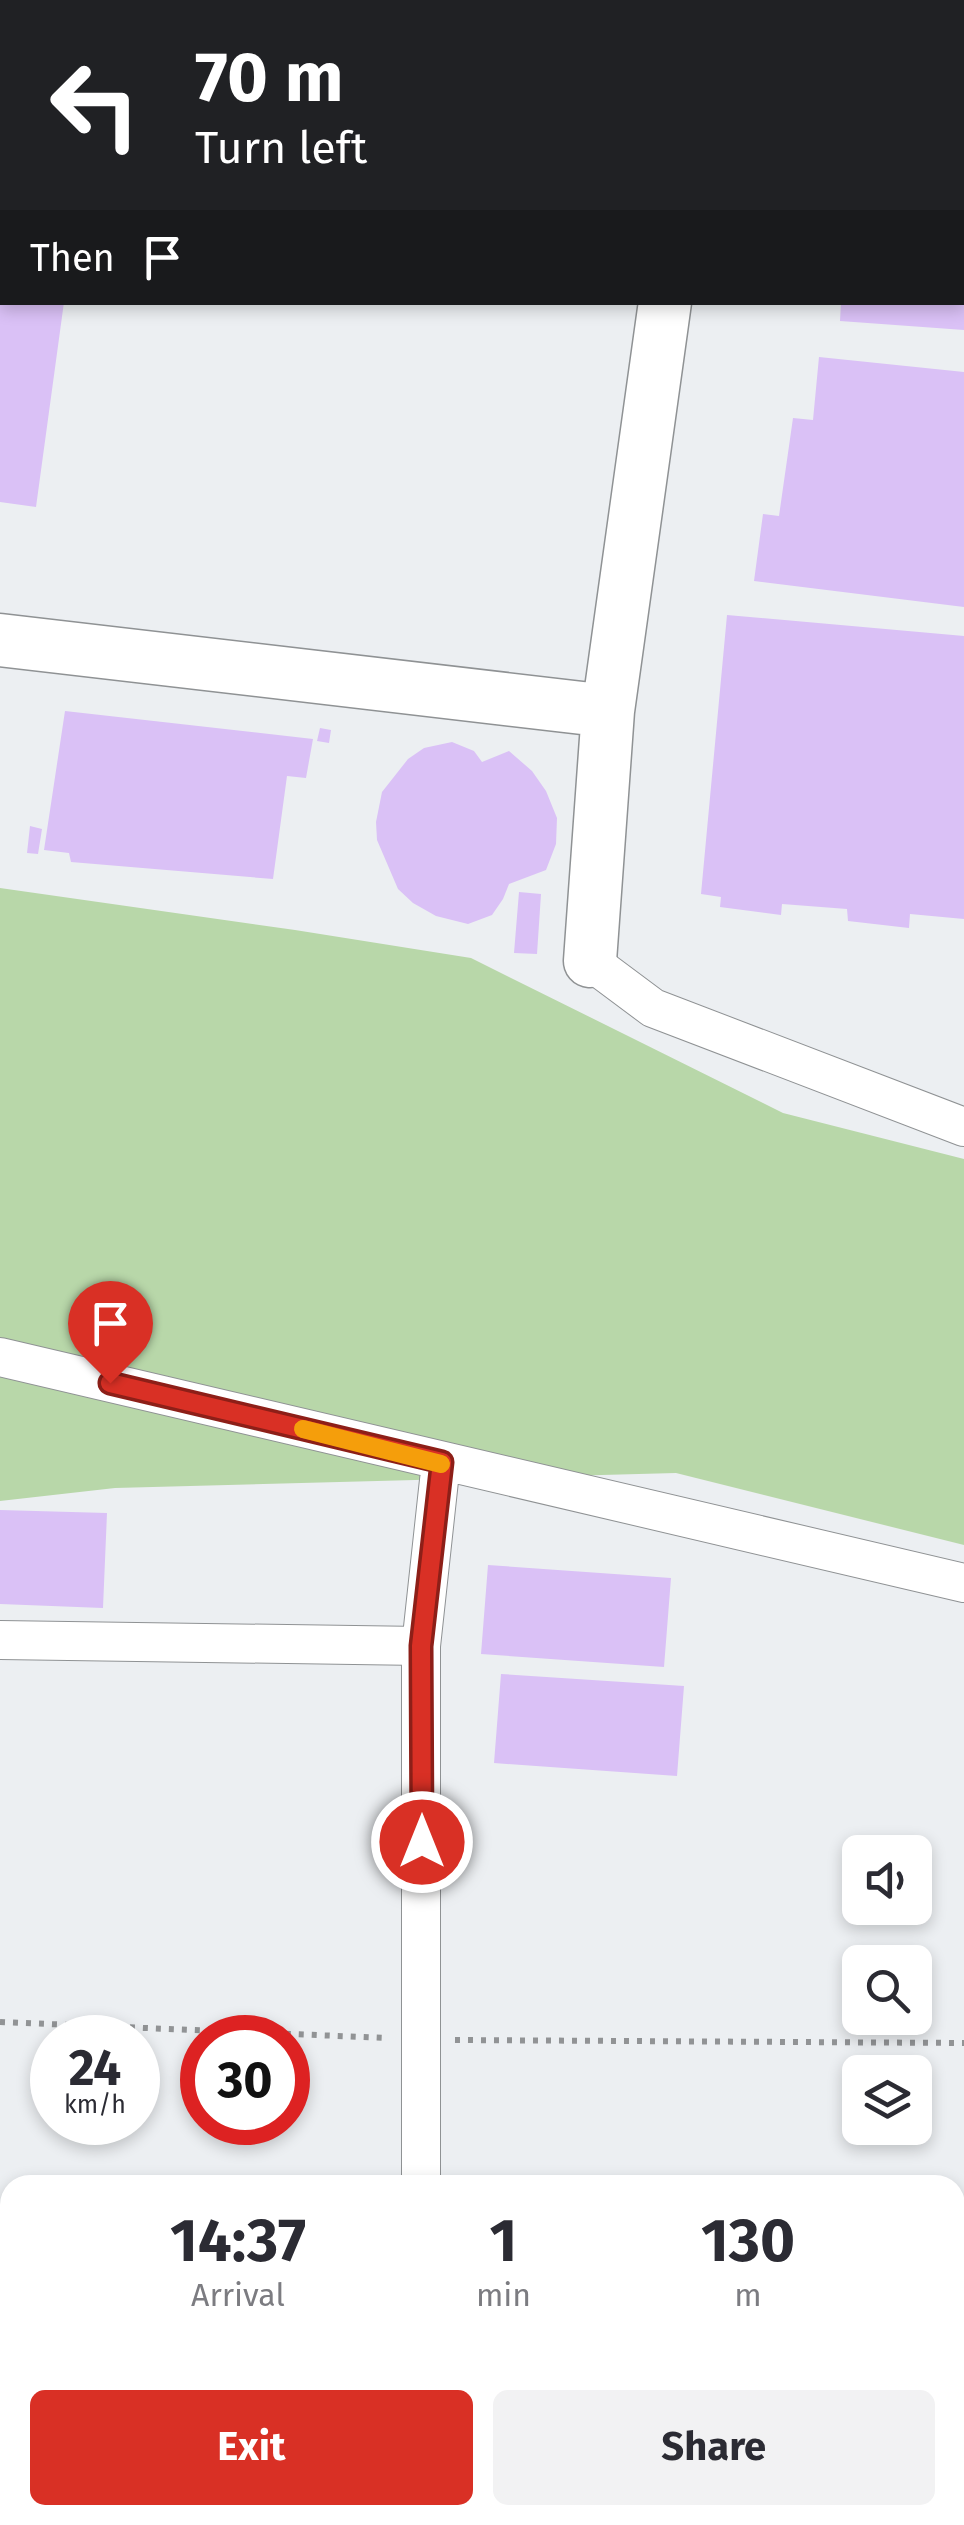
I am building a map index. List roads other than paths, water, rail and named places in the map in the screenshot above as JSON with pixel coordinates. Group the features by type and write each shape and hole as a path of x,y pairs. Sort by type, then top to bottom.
{"street":[{"path":"665,305 608,712 590,961 652,1008 964,1126"},
{"path":"0,640 608,712"},
{"path":"0,1357 964,1584"},
{"path":"421,2175 421,1646 442,1462"},
{"path":"0,1640 421,1646"}]}
